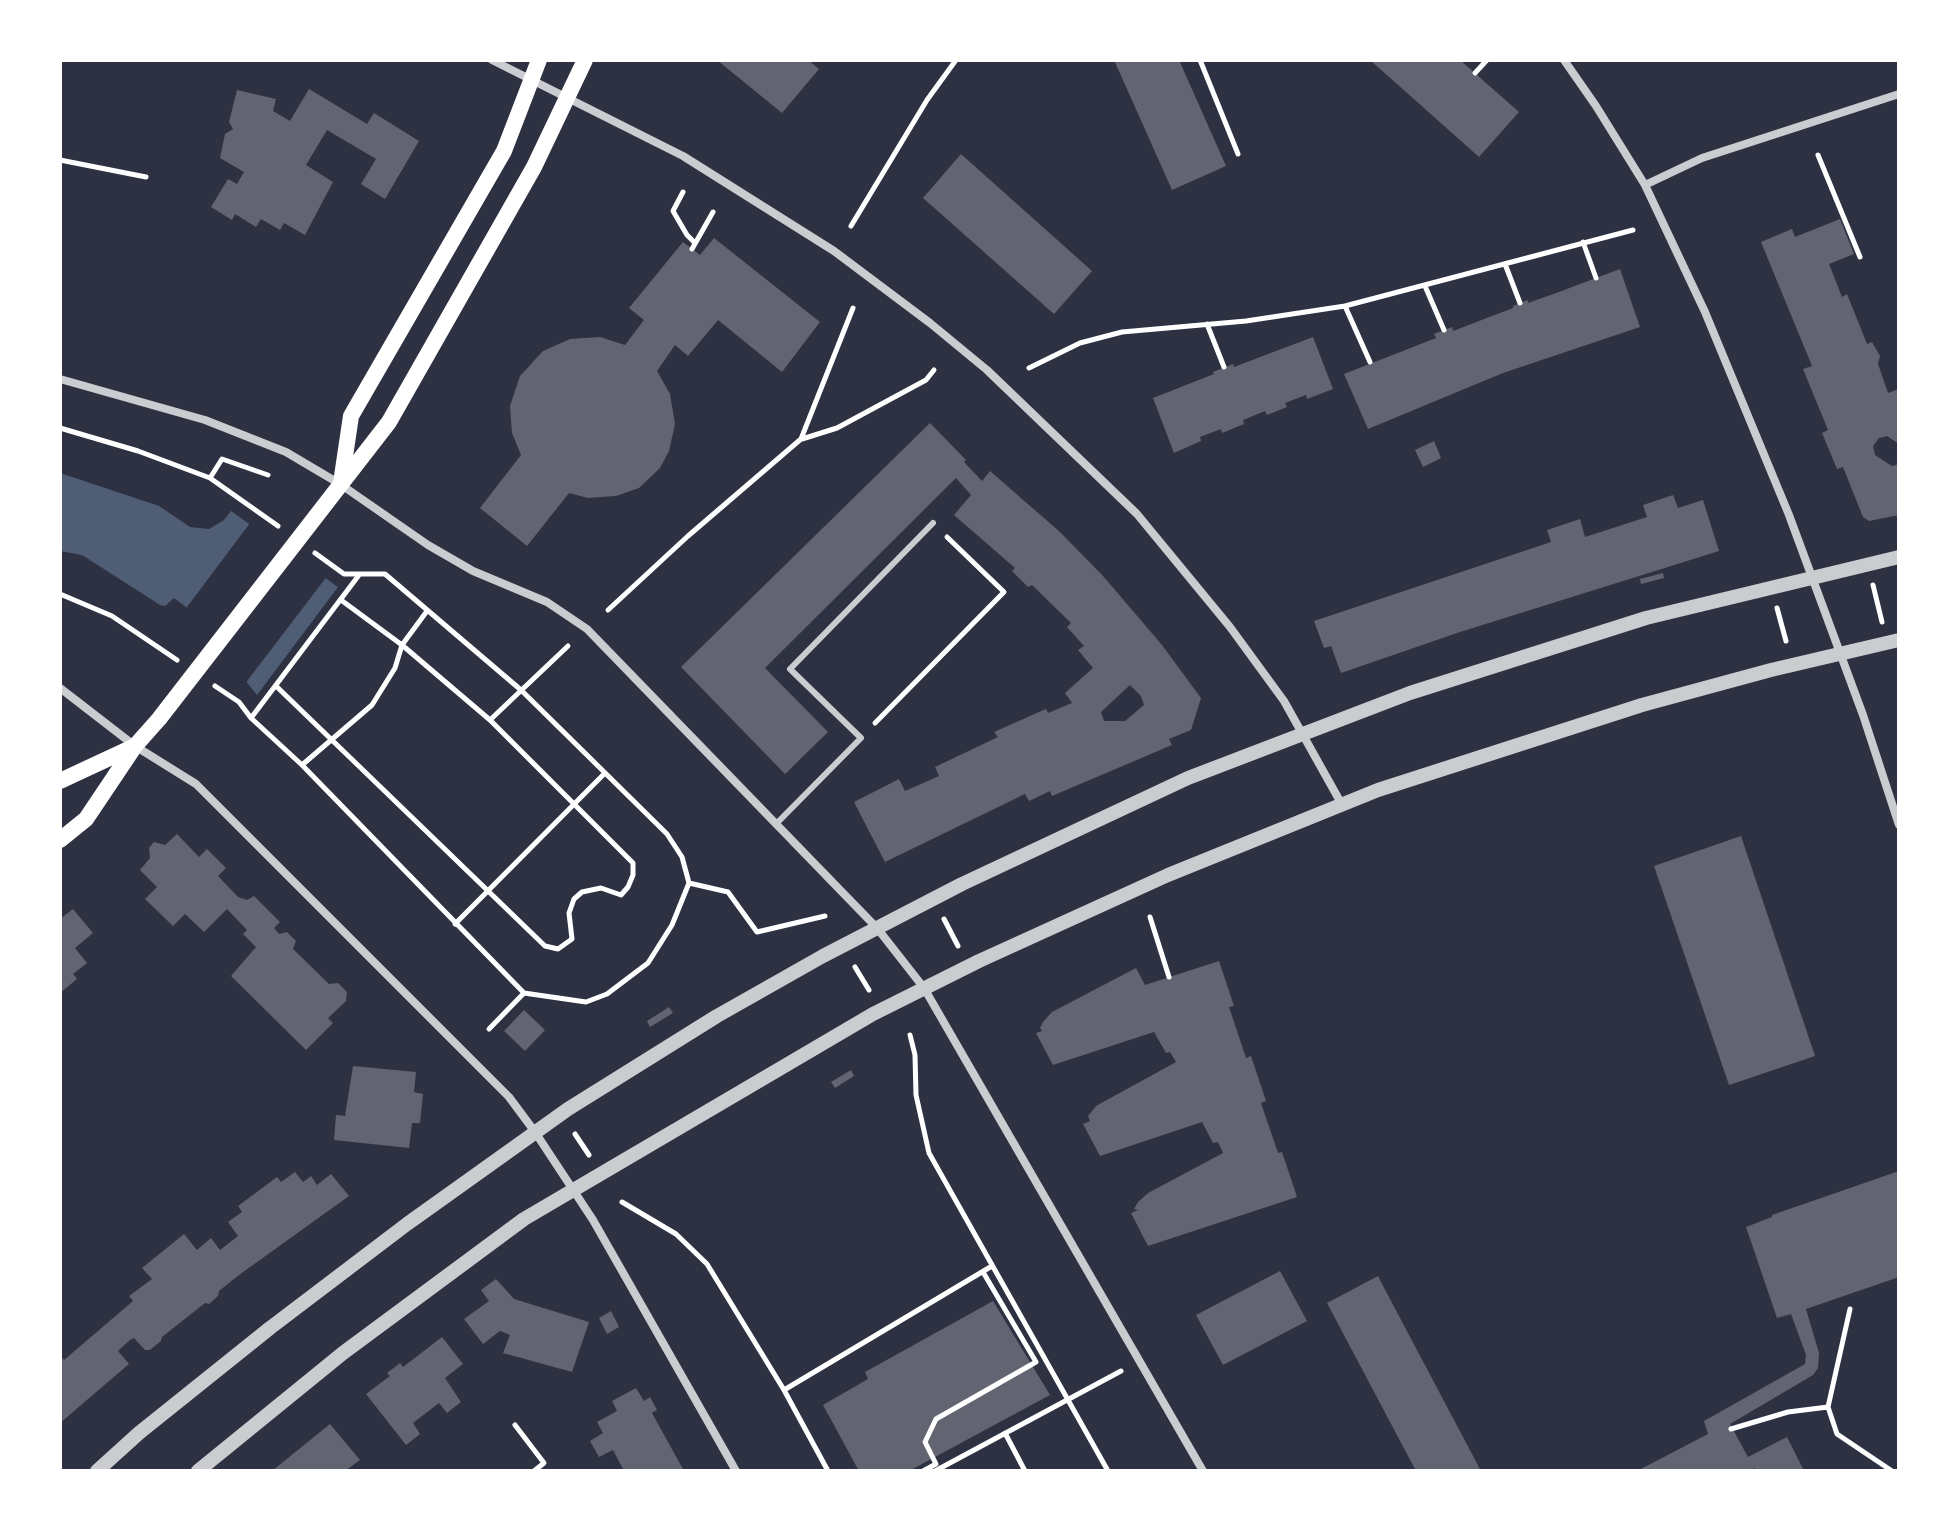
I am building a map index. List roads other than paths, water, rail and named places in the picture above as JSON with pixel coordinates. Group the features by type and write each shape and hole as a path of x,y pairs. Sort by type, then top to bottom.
{"main road":[{"path":"340,484 351,416 504,151 539,60"},
{"path":"60,840 86,819 135,746 306,538 340,484 389,422 516,199 569,98 585,60"},
{"path":"60,781 135,746"}],"street":[{"path":"492,60 683,156 834,251 987,370 1137,514 1230,627 1284,701 1341,803"},
{"path":"1564,60 1645,185 1705,312 1789,515 1899,825"},
{"path":"1645,185 1702,158 1899,94"},
{"path":"60,379 205,420 286,452 340,484 428,545 473,571 547,602 587,629 877,928 924,988 1203,1471"},
{"path":"97,1471 139,1433 270,1328 535,1132 668,1045 877,928 1109,813 1302,732 1592,634 1899,557"},
{"path":"198,1471 263,1416 524,1219 743,1088 924,988 1107,901 1341,803 1642,705 1899,640"},
{"path":"60,688 135,746 196,784 509,1097 598,1229 736,1471"}],"lane":[{"path":"776,824 861,738 790,669 933,523"}],"water":[{"path":"60,473 159,506 190,527 209,529 224,520 231,511 338,587 257,695 186,607 174,598 165,606 160,605 82,555 60,551"}]}
